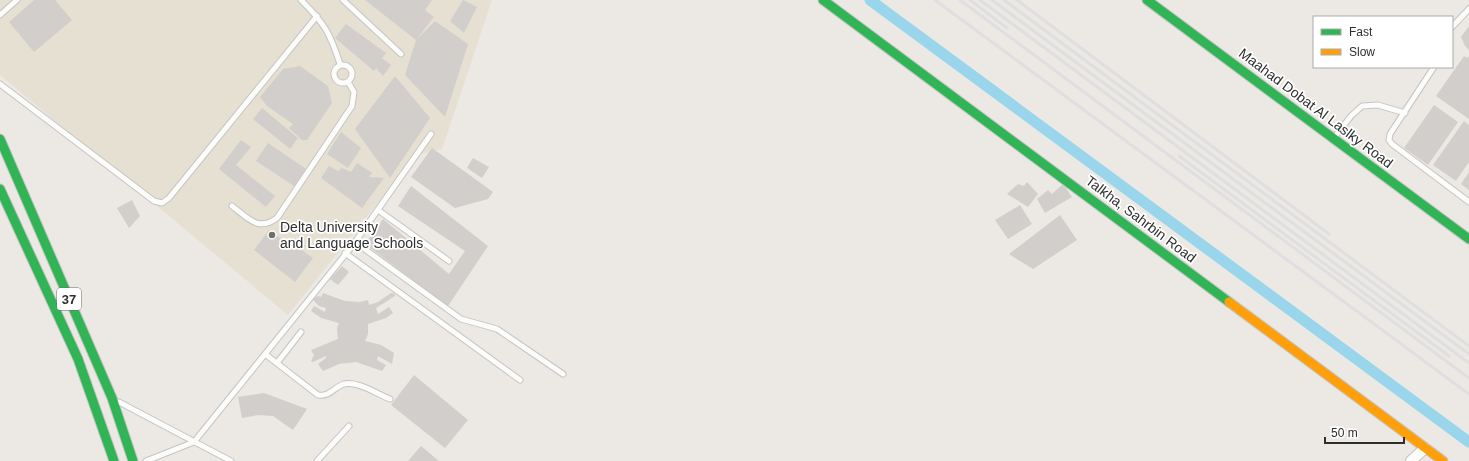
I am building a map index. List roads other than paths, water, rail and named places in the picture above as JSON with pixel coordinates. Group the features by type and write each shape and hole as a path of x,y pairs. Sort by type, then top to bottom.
{"main road":[{"name":"Talkha, Sahrbin Road","path":"823,0 1443,461"},
{"name":"Maahad Dobat Al Laslky Road","path":"1147,0 1469,239"},
{"name":"37","path":"0,139 112,398 133,461"},
{"name":"37","path":"0,189 78,359 114,461"},
{"path":"78,359 94,355"}],"street":[{"path":"1411,461 1425,448"}],"lane":[{"path":"0,15 17,0"},
{"path":"301,0 317,16 330,35 340,64"},
{"path":"343,0 401,54"},
{"path":"1453,26 1469,9"},
{"path":"0,84 154,201 162,203 169,198 317,16"},
{"path":"340,64 347,65 352,70 352,76 348,82"},
{"path":"340,64 334,71 334,77 338,82 348,82"},
{"path":"1433,68 1390,134 1389,140 1392,144 1469,202"},
{"path":"232,206 258,224 269,223 277,218 352,106 354,92 348,82"},
{"path":"1333,138 1354,113 1362,106 1378,106 1405,113"},
{"path":"146,461 194,442 353,245 431,134"},
{"path":"378,210 449,261"},
{"path":"353,245 359,245 461,319 497,329 563,374"},
{"path":"345,254 520,380"},
{"path":"277,363 301,332"},
{"path":"265,354 318,395 328,394 340,386 351,384 390,399"},
{"path":"112,398 231,461"},
{"path":"317,461 349,426"}],"waterway":[{"path":"870,0 1469,442"}],"railway":[{"path":"935,0 1469,394"},
{"path":"960,0 1469,378"},
{"path":"970,0 1007,28"},
{"path":"980,0 1469,363"},
{"path":"992,0 1469,354"},
{"path":"1004,0 1469,346"},
{"path":"1017,0 1329,234"},
{"path":"1179,156 1449,356"}],"place":[{"name":"Delta University and Language Schools","path":"272,235"}]}
